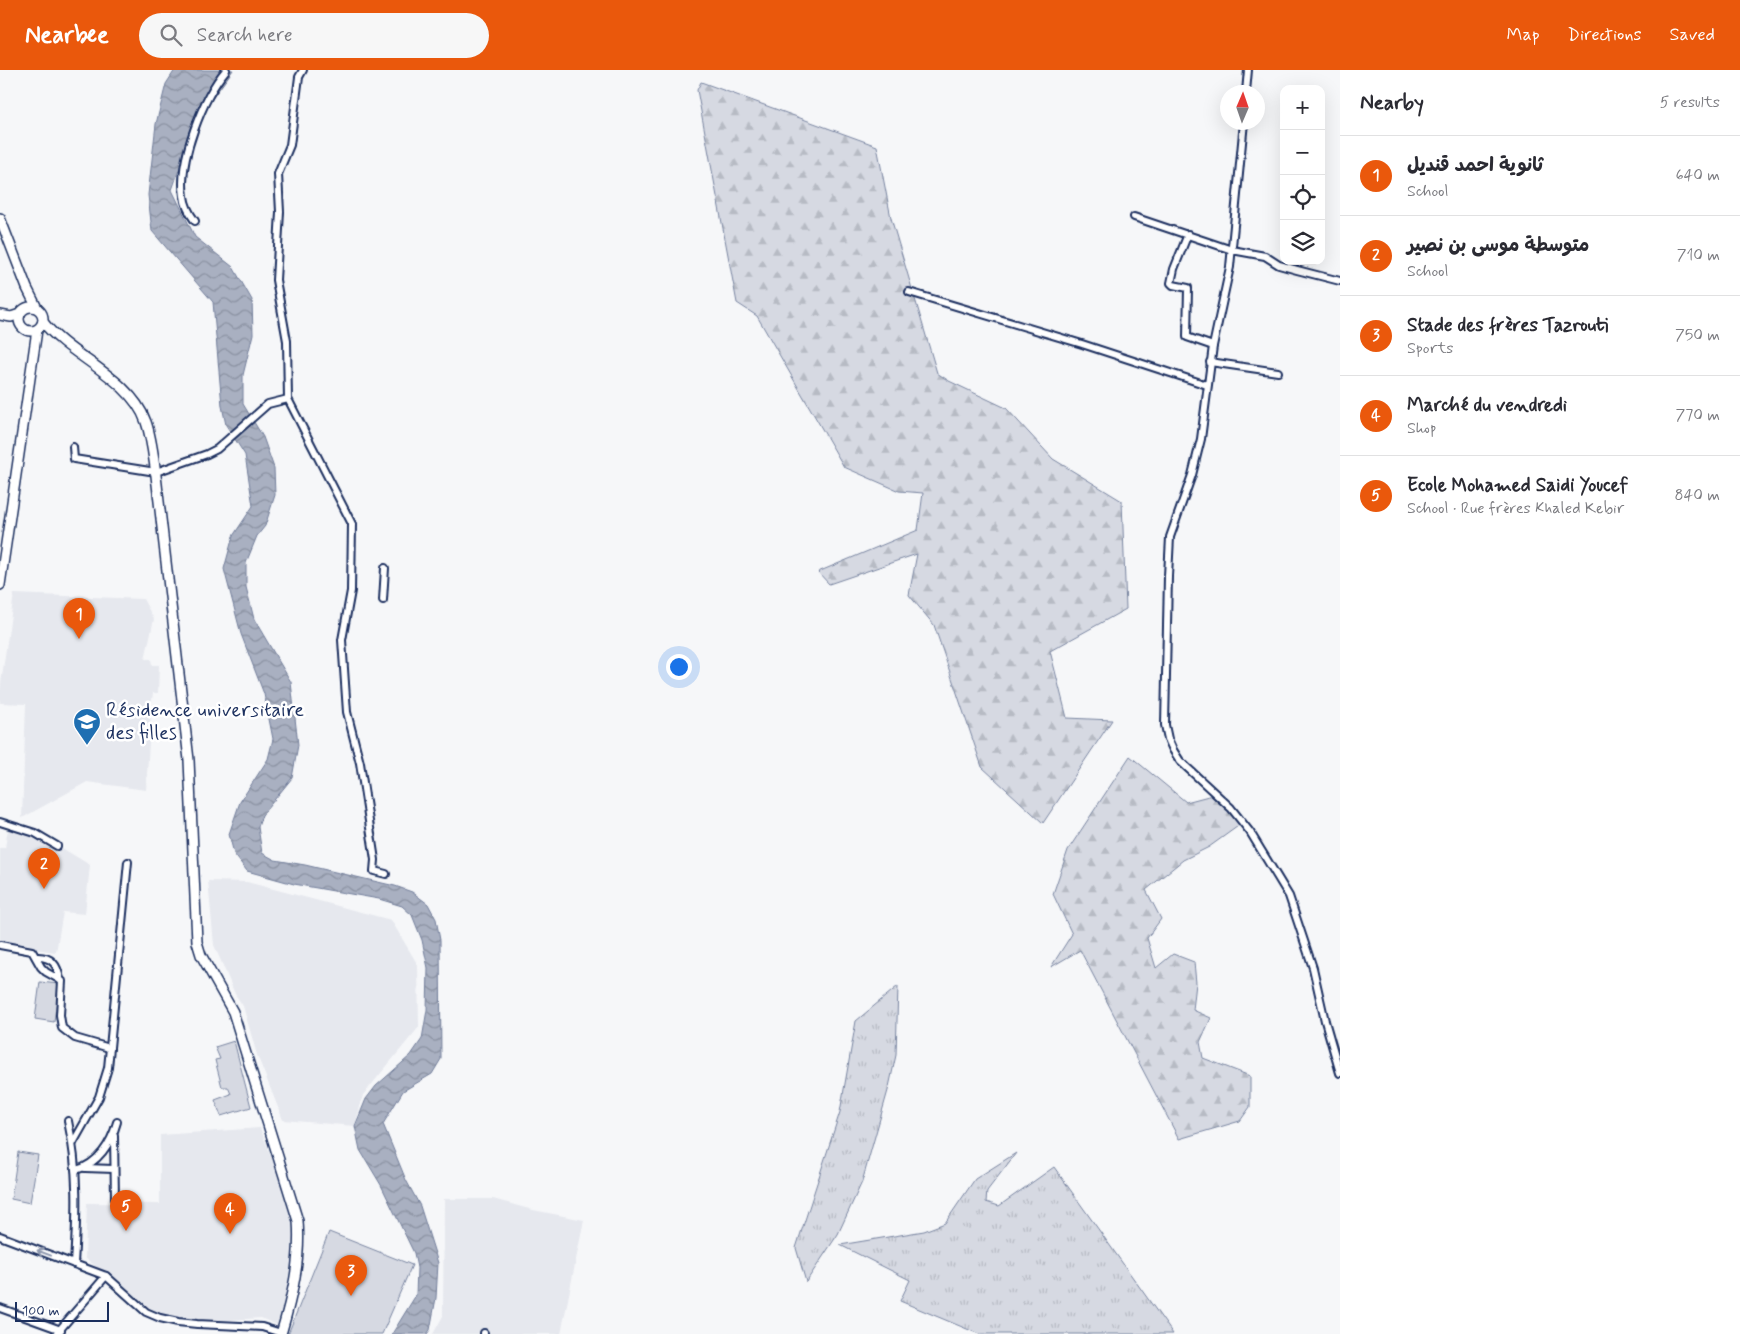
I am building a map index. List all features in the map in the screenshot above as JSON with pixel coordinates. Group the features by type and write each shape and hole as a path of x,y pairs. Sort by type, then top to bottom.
{"main road":[{"path":"0,218 27,288 42,314 37,328 34,347 0,585"},
{"path":"27,288 27,302 22,316 23,328 37,328 48,336 66,343 128,394 139,407 146,422 156,472 189,760 197,942 201,955 233,1012 298,1222 300,1242 298,1262 292,1296 281,1334"},
{"path":"4,316 22,316 33,307 37,308"}],"street":[{"path":"195,221 187,210 183,193 187,154 205,103 215,84 226,70"},
{"path":"303,70 299,77 290,145 278,174 280,212 276,280 287,341 288,399 352,524 351,591 342,640 348,712 360,763 375,860 374,871 386,874"},
{"path":"1247,85 1248,70"},
{"path":"1243,130 1230,267 1210,362 1199,450 1170,537 1165,724 1171,744 1180,760 1231,808 1250,832 1289,896 1313,968 1340,1074"},
{"path":"1134,217 1188,234 1206,242 1232,250 1265,256 1279,264 1297,270 1340,281"},
{"path":"1188,234 1171,283 1188,288 1187,338 1213,346"},
{"path":"909,292 1082,344 1207,385"},
{"path":"1210,362 1278,372"},
{"path":"73,447 74,459 156,472 217,449 268,404 288,399"},
{"path":"382,600 385,568"},
{"path":"0,822 19,826 57,846"},
{"path":"73,1143 99,1097 108,1068 128,862"},
{"path":"0,945 30,950 46,972 60,980"},
{"path":"36,957 46,957 53,961 58,968 60,980 63,983 60,1015 62,1028 75,1038 106,1046 110,1049"},
{"path":"68,1121 73,1143 78,1210 74,1264"},
{"path":"115,1199 114,1133 116,1122"},
{"path":"85,1168 99,1157 114,1133"},
{"path":"76,1170 85,1168 114,1169"},
{"path":"0,1236 106,1276 146,1312 160,1318 198,1324 262,1327 281,1334"},
{"path":"0,1308 59,1332 106,1276"}],"shaded area":[{"path":"14,594 143,599 154,619 145,659 151,659 152,665 159,665 158,693 153,693 152,700 146,700 151,711 146,790 87,782 22,818 26,704 0,703 0,690"},
{"path":"9,822 47,839 90,865 85,914 63,912 56,952 0,944 0,848 5,848"},
{"path":"208,881 247,882 391,920 418,965 419,1027 363,1095 355,1126 283,1120 257,1055 243,1006 235,994 214,945"},
{"path":"260,1128 293,1210 293,1257 279,1326 261,1318 199,1322 180,1320 153,1312 85,1258 87,1203 160,1204 160,1135"},
{"path":"444,1199 493,1199 533,1210 584,1220 561,1334 433,1334 443,1316"}],"green space":[{"path":"701,82 877,146 891,218 937,373 949,381 1006,408 1053,459 1122,501 1126,609 1050,651 1067,718 1112,720 1043,823 982,767 934,625 909,595 917,554 829,584 818,572 918,530 923,493 899,491 844,467 757,316 737,303 697,90"},
{"path":"1130,756 1186,802 1216,794 1241,824 1209,847 1183,860 1146,890 1161,919 1147,938 1156,968 1173,954 1194,962 1196,983 1193,1010 1211,1018 1200,1042 1203,1058 1250,1076 1250,1107 1240,1121 1179,1139 1080,950 1051,967 1072,934 1053,894 1068,850"},
{"path":"40,982 59,984 54,1022 35,1019"},
{"path":"898,986 896,1055 889,1087 862,1182 838,1234 806,1282 796,1248 840,1112 856,1021"},
{"path":"234,1041 251,1107 221,1116 215,1100 231,1094 228,1087 222,1087 215,1060 220,1059 215,1047"},
{"path":"18,1152 38,1155 30,1203 11,1199"},
{"path":"1016,1153 987,1191 986,1202 999,1206 1054,1167 1173,1334 979,1334 900,1301 910,1280 840,1245 924,1231 945,1223 975,1179"},
{"path":"329,1232 412,1265 382,1334 288,1334"}],"water":[{"path":"175,70 233,70 206,107 190,138 172,190 195,237 233,267 252,300 253,334 243,375 243,404 263,437 274,468 275,495 265,526 257,536 246,563 246,587 254,619 291,682 298,745 292,778 262,815 258,827 262,853 275,860 395,886 412,892 428,904 436,919 440,940 441,1059 432,1074 403,1091 383,1124 406,1180 420,1206 438,1263 436,1298 430,1330 427,1334 392,1334 416,1295 417,1268 414,1253 381,1185 360,1150 355,1126 366,1099 376,1086 411,1055 422,1039 427,1010 428,968 422,940 412,915 402,906 379,899 294,884 247,871 234,854 229,834 240,802 268,759 273,739 264,694 241,634 224,569 233,536 253,506 245,455 226,425 222,406 213,302 152,231 148,195 156,124 166,84"}],"place":[{"name":"ثانوية احمد قنديل","path":"79,639"},
{"name":"Résidence universitaire des filles","path":"87,746"},
{"name":"متوسطة موسى بن نصير","path":"44,889"},
{"name":"Ecole Mohamed Saidi Youcef","path":"126,1231"},
{"name":"Marché du vendredi","path":"230,1234"},
{"name":"Stade des frères Tazrouti","path":"351,1296"}]}
